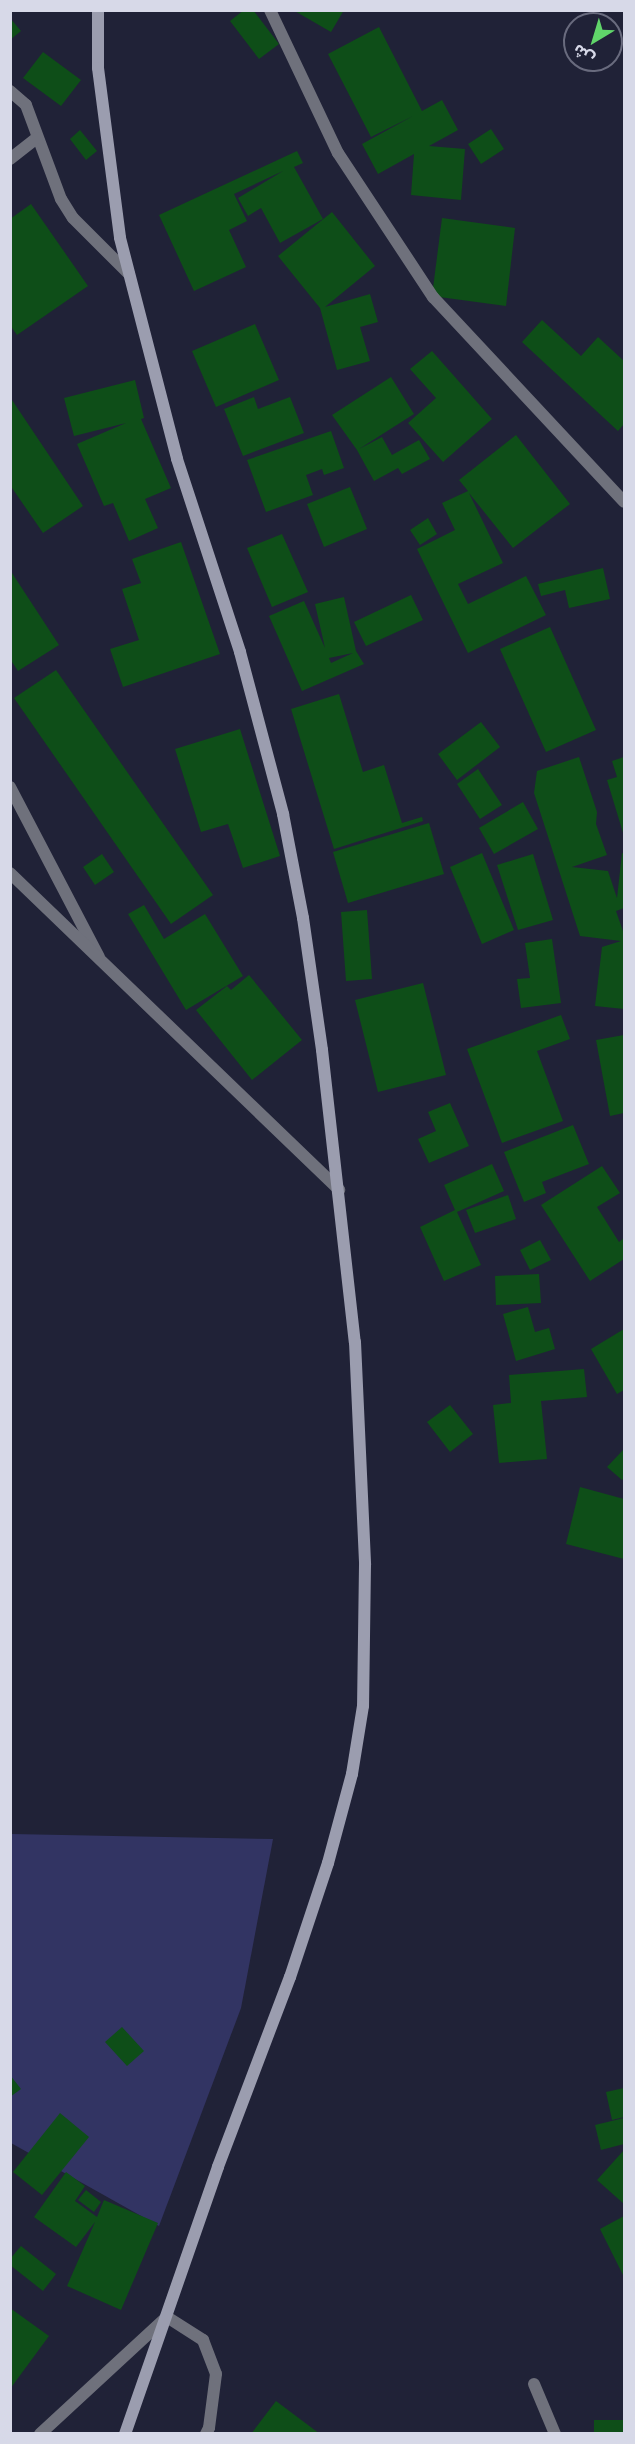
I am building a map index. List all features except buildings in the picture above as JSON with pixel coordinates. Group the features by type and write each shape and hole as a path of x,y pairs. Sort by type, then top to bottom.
{"main road":[{"path":"98,10 98,68 120,238 177,459 240,652 283,814 305,929 339,1190 355,1342 363,1486 365,1630 363,1706 352,1774 328,1863 290,1977 218,2167 125,2433"}],"street":[{"path":"270,10 338,153 433,297 624,502"},
{"path":"10,91 26,105 60,199 73,218 129,274"},
{"path":"10,159 37,138"},
{"path":"10,787 99,957"},
{"path":"10,873 339,1190"},
{"path":"40,2433 167,2317 203,2340 216,2374 209,2428 206,2433"},
{"path":"534,2384 555,2433"}],"shaded area":[{"path":"11,1834 273,1839 241,2008 159,2226 11,2143"}]}
